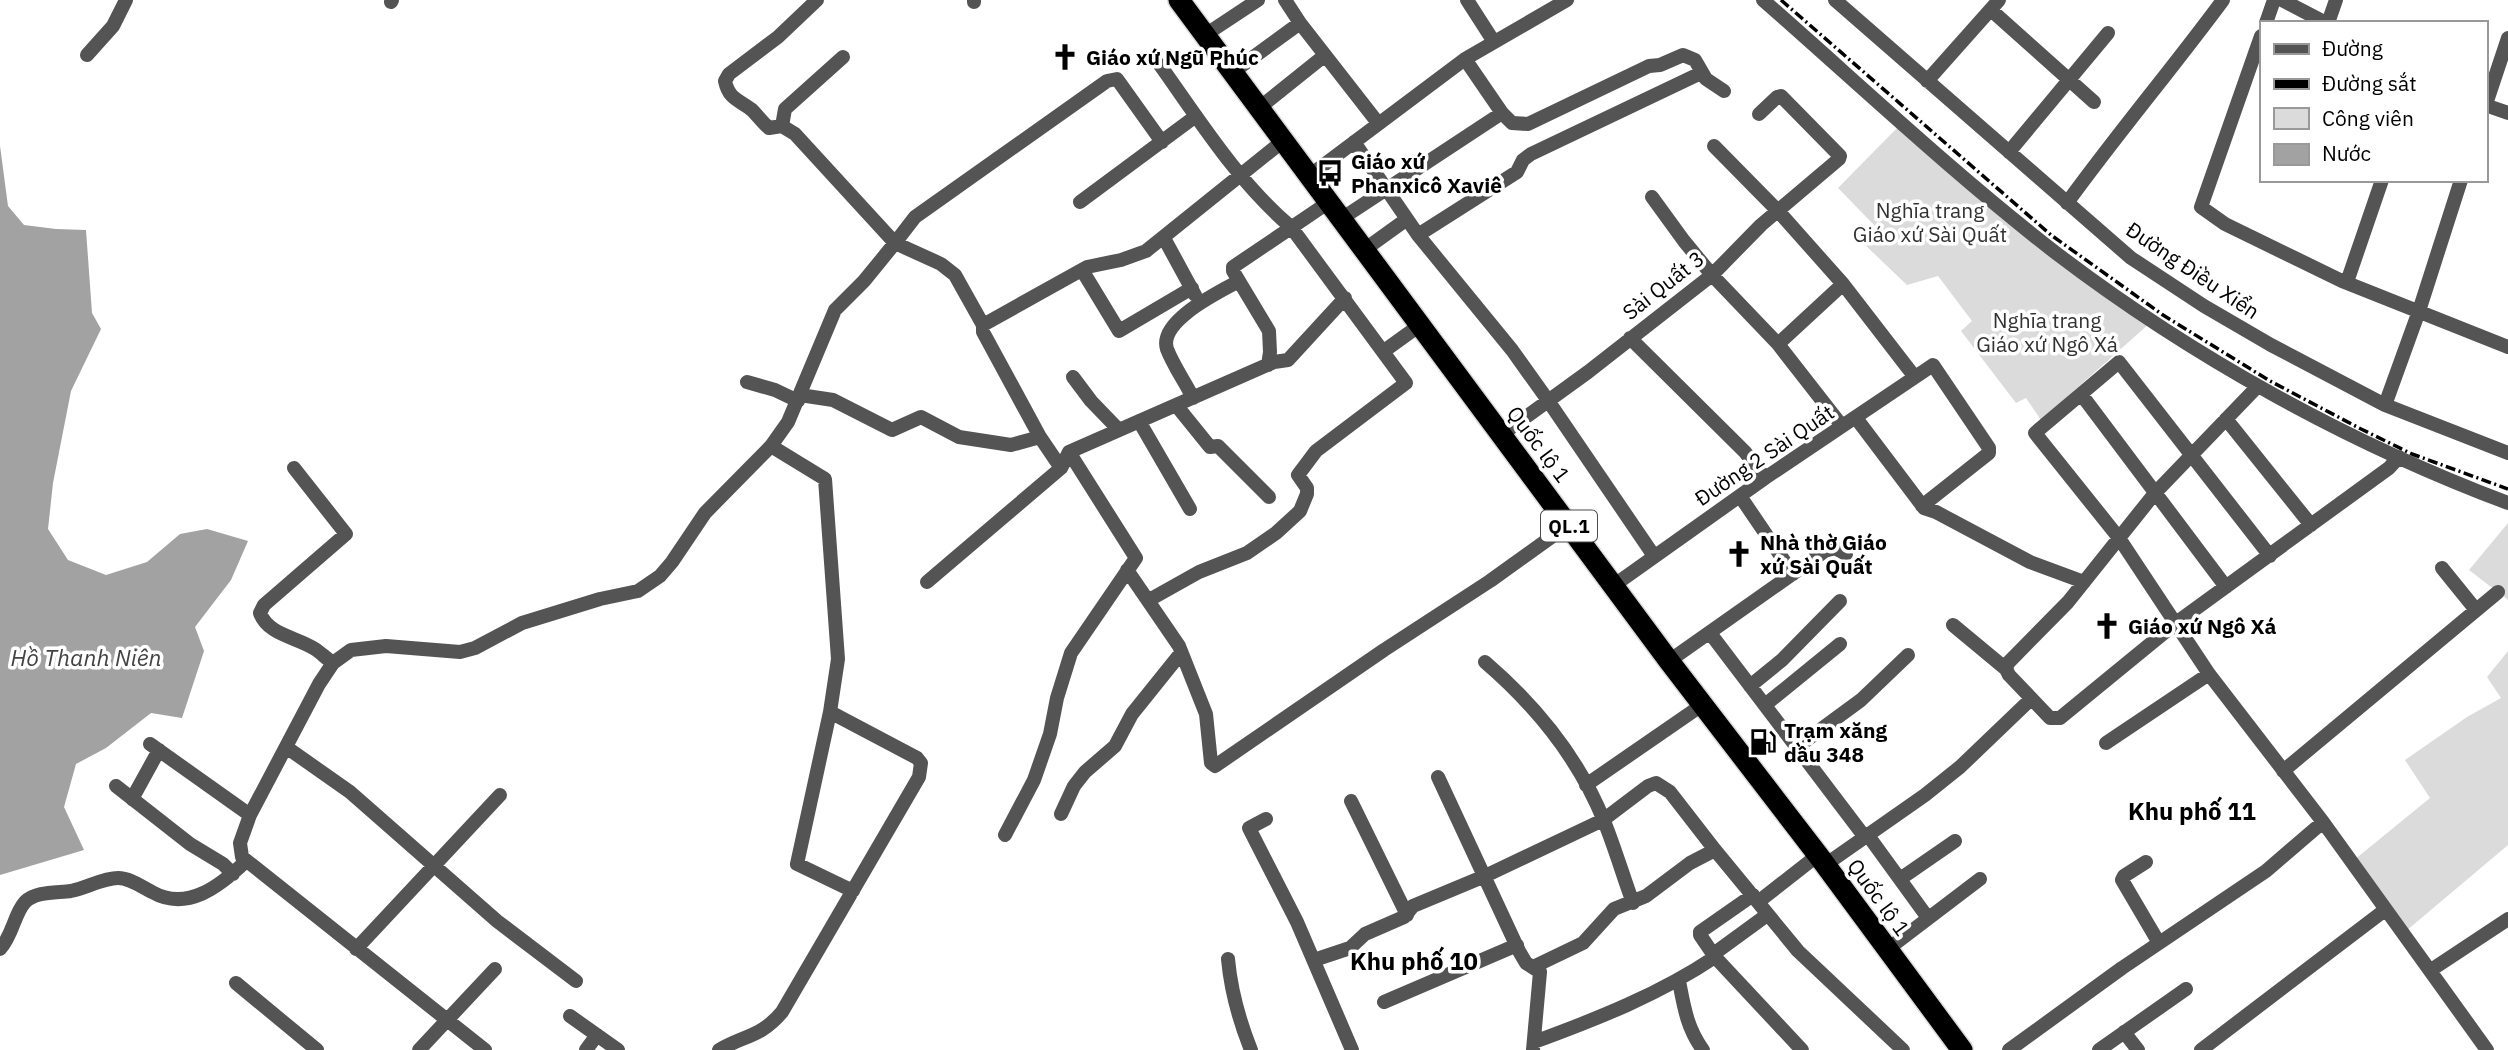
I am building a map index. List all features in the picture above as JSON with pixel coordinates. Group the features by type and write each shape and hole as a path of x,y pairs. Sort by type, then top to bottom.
{"highway":[{"name":"Quốc lộ 1","path":"1179,0 1669,661 1962,1050"}],"street":[{"path":"87,55 113,26 126,0"},
{"path":"1205,35 1258,0"},
{"path":"1285,0 1324,56 1378,123"},
{"path":"1467,0 1494,42"},
{"path":"1310,176 1465,59 1567,0"},
{"path":"1763,0 2050,248 2173,333 2258,386 2349,434 2508,503"},
{"name":"Đường Điều Xiển","path":"1835,0 2131,258 2204,306 2271,345 2385,405 2506,447"},
{"path":"2067,203 2222,0"},
{"path":"2267,21 2274,0"},
{"path":"2281,0 2323,21"},
{"path":"2328,21 2336,0"},
{"path":"806,3 778,37 729,74 725,81 728,92 733,99 753,111 769,128 782,126 795,134 895,243 941,264 955,275 1040,437 1061,468"},
{"path":"1927,81 1995,5 2094,102"},
{"path":"1233,72 1300,23"},
{"path":"2009,152 2108,33"},
{"path":"2487,99 2508,38"},
{"path":"2260,39 2201,207 2225,224 2347,282 2508,346"},
{"path":"1465,59 1502,113 1512,123 1528,124 1649,66 1660,65 1683,55 1695,61 1701,73 1724,91"},
{"path":"1259,108 1324,56"},
{"path":"782,126 785,109 843,57"},
{"path":"1149,600 1199,572 1247,553 1276,533 1297,514 1307,494 1307,488 1298,475 1310,457 1406,383 1291,227 1269,208 1242,175 1160,65"},
{"path":"1418,235 1517,172 1531,153 1701,73"},
{"path":"485,1050 245,862 240,851 240,843 250,815 332,663 351,650 374,647 460,652 475,648 522,623 600,599 638,591 666,569 705,513 771,446 788,422 835,310 864,281 915,217 1107,81 1117,79 1161,142"},
{"name":"Sài Quất 3","path":"1501,435 1588,372 1712,275 1761,225 1835,164 1840,156 1782,96 1777,97 1759,114"},
{"path":"2487,106 2508,113"},
{"path":"1268,365 1269,331 1238,281 1233,267 1291,227 1387,188 1502,113"},
{"path":"1080,202 1196,116"},
{"path":"983,325 1082,270 1146,251 1283,141"},
{"path":"1354,142 1418,235 1512,350 1548,399 1654,556"},
{"path":"1714,146 1779,212 1843,284 1914,376"},
{"path":"2347,282 2381,182"},
{"path":"2385,405 2419,311 2460,182"},
{"path":"1652,197 1712,275 1778,344 1842,426"},
{"path":"1364,250 1407,219"},
{"path":"1164,238 1200,304"},
{"path":"1082,270 1119,331 1192,288"},
{"path":"1193,398 1166,347 1168,331 1181,317 1238,281"},
{"path":"1778,344 1843,284"},
{"path":"927,582 1061,468 1069,452 1268,365 1288,360 1345,298"},
{"path":"1172,300 1181,317"},
{"path":"1384,351 1420,325"},
{"path":"1630,338 1745,452 1765,478"},
{"path":"2270,556 2119,362 2035,433 2119,538 2209,674 2323,822 2487,1050"},
{"name":"Đường 2 Sài Quất","path":"1614,586 1765,478 1933,365 1989,448 1989,453 1922,506"},
{"path":"1073,377 1091,401 1119,430"},
{"path":"747,382 799,398 833,400 892,430 921,417 959,437 1011,445 1040,437"},
{"path":"2006,669 2008,663 2068,602 2155,493 2258,386"},
{"path":"2081,394 2227,587"},
{"path":"1176,405 1210,447 1217,446 1269,497"},
{"path":"1856,418 1922,506 2030,562 2084,582"},
{"path":"2225,419 2311,525"},
{"path":"1139,421 1190,509"},
{"path":"771,446 825,480 838,659 830,712 797,864 853,891"},
{"path":"1005,835 1038,769 1072,653 1136,558 1069,452"},
{"path":"1953,625 2006,669 2008,675 2050,718 2060,718 2176,623 2270,556 2399,457"},
{"path":"295,468 312,494 343,527 345,534 264,604 260,613 263,622 272,629 314,649 332,663"},
{"path":"1740,496 1793,574"},
{"path":"1127,570 1181,653 1206,714 1212,763 1215,766 1490,581 1568,525"},
{"path":"1669,661 1831,549 1835,548 1846,554"},
{"path":"2442,568 2476,610"},
{"path":"2283,771 2498,592"},
{"path":"1750,687 1782,660 1840,601"},
{"path":"1710,633 1928,918"},
{"path":"1765,705 1840,644"},
{"path":"1061,814 1074,786 1085,772 1115,746 1132,714 1181,653"},
{"path":"1797,747 1861,700 1908,655"},
{"path":"1485,662 1510,683 1536,711 1555,735 1586,785 1603,820 1633,903"},
{"path":"2106,743 2209,674"},
{"path":"1802,1050 1700,933 1866,835 1925,795 1961,767 2031,699"},
{"path":"1586,785 1702,705"},
{"path":"719,1050 738,1039 753,1036 774,1021 919,777 921,763 917,758 830,712"},
{"path":"132,799 154,747 250,815"},
{"path":"286,747 350,792 497,921 576,981"},
{"path":"1438,777 1517,946 1526,962 1540,972 1534,1046 1679,981 1767,915"},
{"path":"1314,960 1350,948 1365,934 1407,915 1413,906 1485,876 1603,820 1648,786 1656,783 1670,792 1798,951 1903,1050"},
{"path":"116,786 233,874"},
{"path":"356,949 500,795"},
{"path":"1352,800 1407,915"},
{"path":"1266,819 1249,828 1297,922 1352,1050"},
{"path":"2009,1050 2158,943 2266,871 2323,822"},
{"path":"1900,878 1955,841"},
{"path":"1533,967 1583,943 1614,909 1633,903 1660,887 1690,863 1714,850"},
{"path":"0,949 10,936 24,903 42,894 73,890 118,878 132,881 160,897 174,901 187,900 210,890 245,862"},
{"path":"2146,862 2122,880 2158,943"},
{"path":"1888,949 1980,879"},
{"path":"2202,1050 2385,910"},
{"path":"2431,970 2508,919"},
{"path":"1384,1002 1517,946"},
{"path":"1228,959 1237,1015 1251,1050"},
{"path":"419,1050 495,969"},
{"path":"1679,981 1685,1016 1703,1050"},
{"path":"236,983 317,1050"},
{"path":"2099,1050 2186,989"},
{"path":"570,1016 618,1050"},
{"path":"2124,1032 2138,1050"},
{"path":"586,1050 597,1035"}],"green space":[{"path":"1900,125 2150,323 2041,420 2026,398 2016,403 1961,331 1972,321 1938,276 1907,285 1863,243 1876,227 1838,188"},
{"path":"2508,523 2508,600 2469,570"},
{"path":"2508,651 2508,845 2406,931 2354,860 2430,798 2405,760 2467,717 2501,698 2487,677"}],"water":[{"name":"Hồ Thanh Niên","path":"0,146 8,206 24,225 86,230 92,313 101,329 71,391 53,483 48,529 68,560 106,575 147,562 180,534 207,529 248,541 231,580 195,627 204,651 182,718 151,713 106,748 76,764 64,807 84,850 0,875"}],"railway":[{"path":"1781,0 2051,235 2163,315 2270,381 2361,429 2412,454 2508,489"}],"place":[{"name":"Giáo xứ Ngũ Phúc","path":"1065,57"},
{"name":"Giáo xứ Phanxicô Xaviê","path":"1330,173"},
{"name":"Nhà thờ Giáo xứ Sài Quất","path":"1739,554"},
{"name":"Giáo xứ Ngô Xá","path":"2107,626"},
{"name":"Trạm xăng dầu 348","path":"1763,742"}],"district":[{"name":"Khu phố 11","path":"2192,811"},
{"name":"Khu phố 10","path":"1414,961"}],"park label":[{"name":"Nghĩa trang Giáo xứ Sài Quất","path":"1930,222"},
{"name":"Nghĩa trang Giáo xứ Ngô Xá","path":"2047,332"}]}
